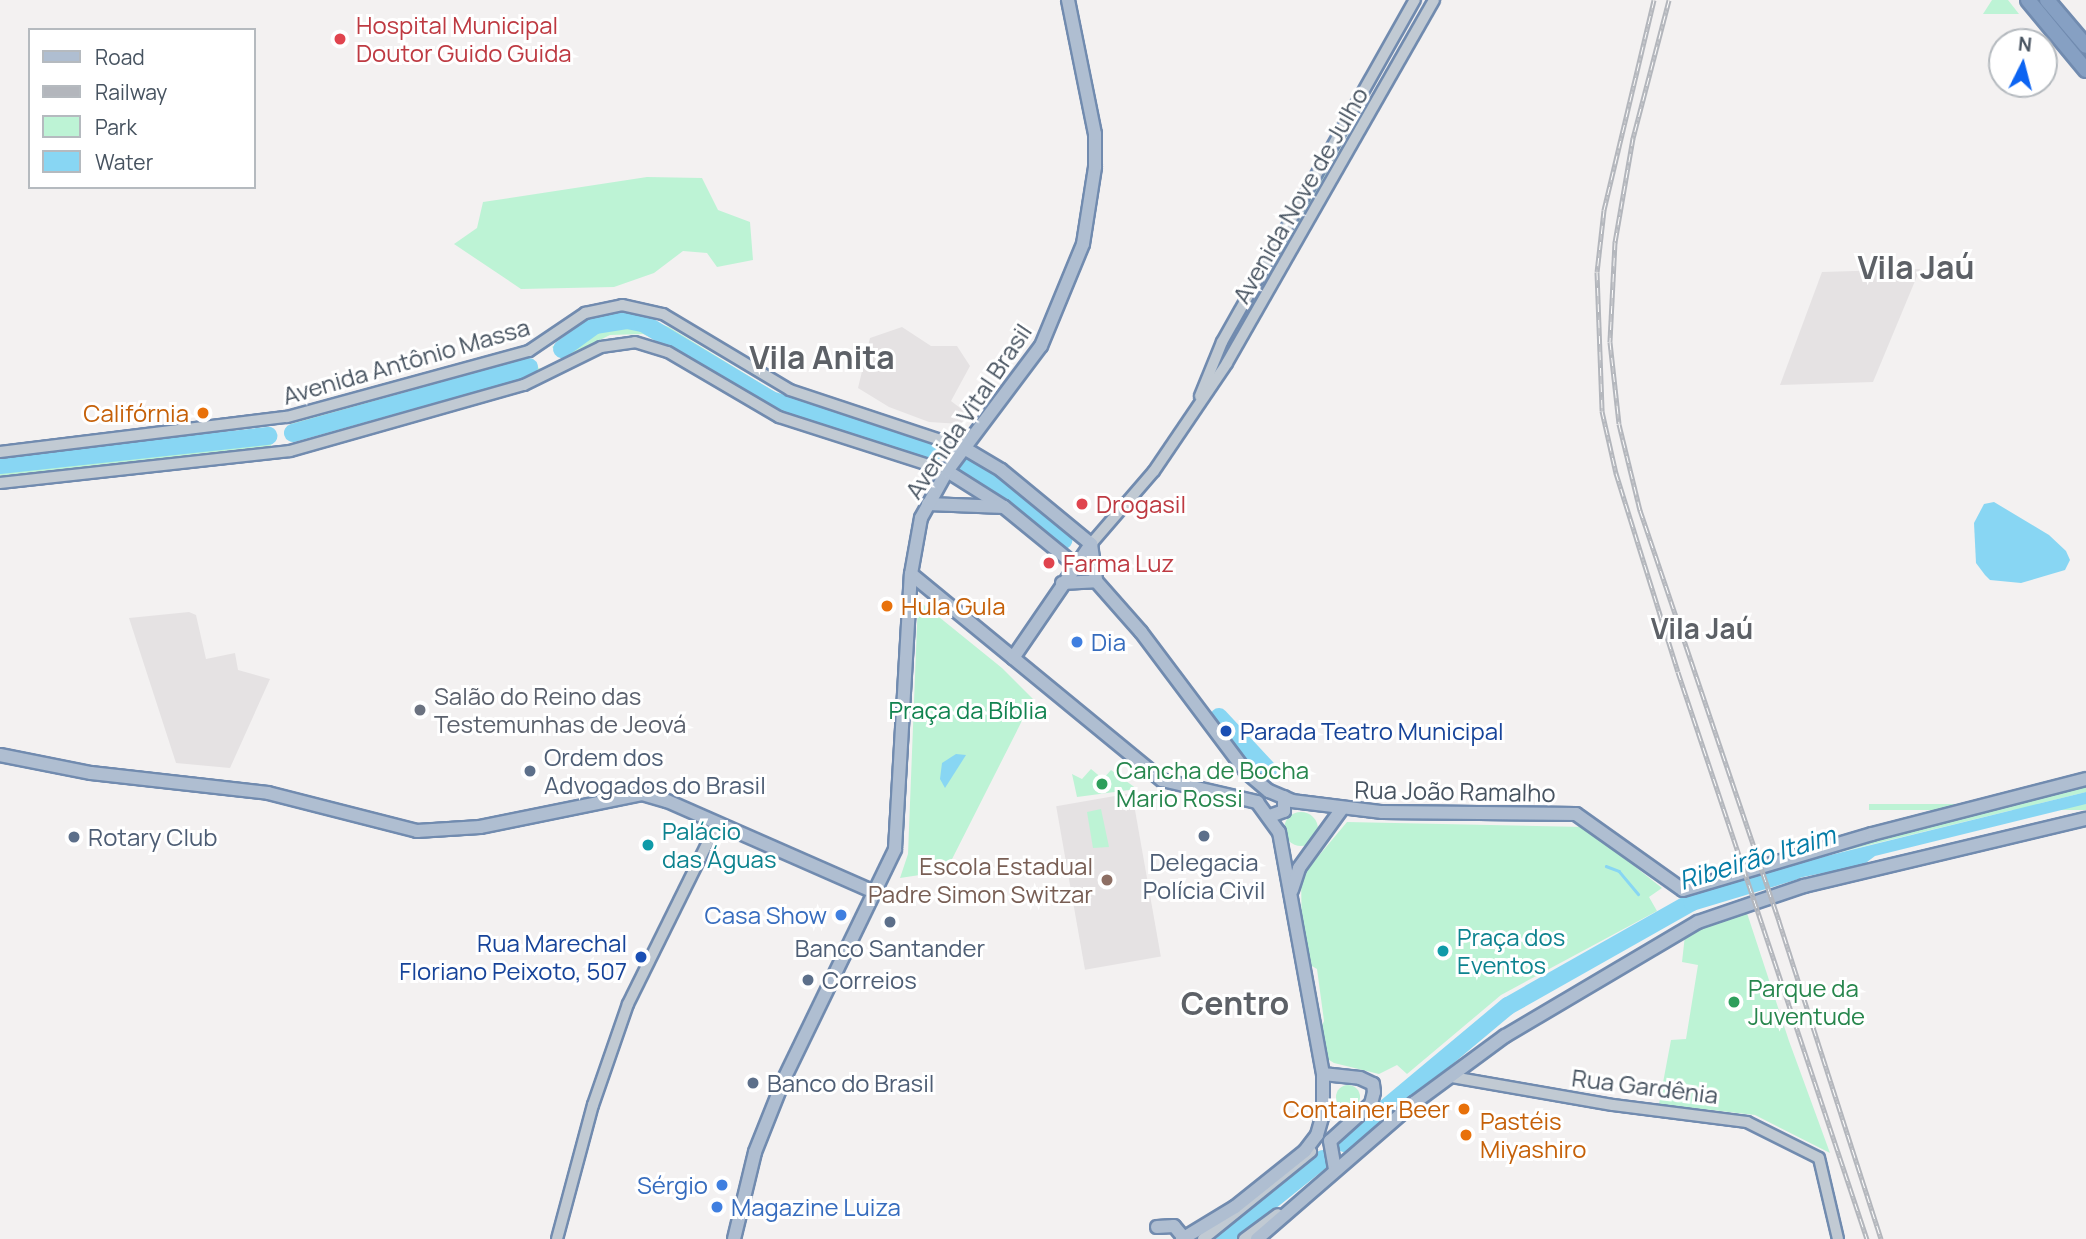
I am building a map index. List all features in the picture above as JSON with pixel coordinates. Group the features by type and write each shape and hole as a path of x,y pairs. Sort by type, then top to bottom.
{"highway":[{"path":"2028,0 2086,70"},
{"path":"2047,0 2086,46"}],"main road":[{"name":"Avenida Vital Brasil","path":"874,892 891,867 895,849 911,574 916,533 947,471 1041,346 1083,244 1093,186 1095,134 1068,0"},
{"name":"Avenida Antônio Massa","path":"964,448 1010,477 1091,544"},
{"path":"947,471 1004,507 1076,565"},
{"path":"928,505 1004,507"},
{"name":"Avenida Nove de Julho","path":"1013,658 1091,544"},
{"path":"1091,544 1096,581 1141,632 1246,772 1288,799 1340,810"},
{"path":"911,574 1162,780 1248,798 1270,816 1279,832 1323,1074 1323,1114 1317,1135 1304,1152 1226,1216 1184,1238 1174,1226 1156,1230"},
{"path":"1062,583 1096,581"},
{"path":"0,755 91,773 268,793 417,831 480,827 642,794 874,892 784,1079 755,1152 734,1239"},
{"name":"Rua João Ramalho","path":"1291,898 1295,877 1340,810 1576,814 1683,890 1859,838 2086,779"},
{"path":"1270,816 1284,811 1288,799"},
{"path":"1334,1163 1505,1036 1698,922 1768,897 2086,818"},
{"path":"1257,1239 1329,1179 1334,1163 1330,1141 1371,1104 1373,1084 1360,1078 1323,1074"}],"street":[{"name":"Avenida Nove de Julho","path":"1197,406 1212,362 1415,0"},
{"name":"Avenida Nove de Julho","path":"1091,544 1154,471 1295,251 1434,0"},
{"name":"Avenida Antônio Massa","path":"0,452 287,417 529,351 585,313 622,306 663,314 790,390 964,448"},
{"path":"0,484 290,451 524,385 601,347 635,342 668,352 779,417 947,471"},
{"path":"558,1239 593,1105 628,1004 717,824"},
{"name":"Rua Gardênia","path":"1452,1076 1612,1105 1730,1118 1771,1132 1822,1163 1838,1239"},
{"path":"1203,1239 1226,1216 1302,1162 1317,1135"},
{"path":"1244,1239 1334,1163"}],"shaded area":[{"path":"1920,269 1873,382 1780,385 1822,272"},
{"path":"902,327 931,346 957,346 970,366 951,401 968,414 961,424 929,422 889,407 858,388 870,338"},
{"path":"189,612 196,615 206,659 235,653 238,670 270,679 230,768 176,763 129,618"},
{"name":"Escola Estadual Padre Simon Switzar","path":"1132,793 1161,956 1085,970 1056,806"}],"green space":[{"path":"1422,0 1300,221 1221,358"},
{"path":"1992,0 2008,0 2019,14 1983,14"},
{"path":"647,177 702,178 718,210 750,222 753,260 717,267 707,253 683,251 654,273 614,287 521,289 454,244 477,228 483,202"},
{"path":"630,314 669,327 791,402 943,447 934,459 788,414 676,348 643,334 610,335 565,357 552,347 592,320"},
{"path":"524,360 541,369 296,440 289,434 290,424"},
{"path":"269,428 274,435 271,446 0,476 0,455"},
{"path":"965,462 1016,495 1067,540 1061,545 1011,501 959,468"},
{"name":"Praça da Bíblia","path":"918,600 1002,668 1033,699 946,871 900,878 908,854"},
{"name":"Cancha de Bocha Mario Rossi","path":"1091,769 1103,779 1111,770 1137,789 1077,797 1072,774 1082,779"},
{"path":"2086,786 2086,792 1824,856 1870,841"},
{"path":"1869,804 2086,804 2086,810 1869,810"},
{"path":"1101,809 1109,847 1093,848 1087,812"},
{"path":"1301,812 1313,817 1318,829 1313,841 1301,846 1289,841 1284,829 1289,817"},
{"name":"Praça dos Eventos","path":"1347,822 1585,827 1662,888 1649,897 1657,911 1501,995 1407,1074 1397,1065 1379,1074 1334,1063 1326,1058 1318,1034 1324,1021 1317,969 1305,962 1301,877"},
{"name":"Parque da Juventude","path":"1746,910 1789,1041 1830,1153 1755,1115 1659,1104 1671,1040 1686,1039 1698,965 1682,962 1685,935"},
{"path":"1684,913 1514,1012 1414,1090 1412,1087 1506,1011"},
{"path":"1348,1085 1356,1089 1360,1097 1356,1105 1348,1109 1340,1105 1336,1097 1340,1089"}],"water":[{"path":"1994,502 2049,535 2066,551 2070,560 2065,570 2021,583 1990,580 1976,563 1974,523 1984,504"},
{"path":"956,754 966,755 945,788 940,779 942,763"},
{"path":"2086,792 2086,804 1875,856 1863,865 1773,883 1770,870"}],"waterway":[{"path":"562,349 595,325 627,320 643,323 771,400 934,452"},
{"path":"293,433 529,367"},
{"path":"0,465 268,436"},
{"path":"963,466 998,486 1063,540"},
{"path":"1219,717 1269,771"},
{"path":"1606,866 1619,871 1638,894"},
{"name":"Ribeirão Itaim","path":"1344,1143 1508,1006 1692,902 1794,871"},
{"name":"Ribeirão Itaim","path":"1223,1239 1323,1159"}],"railway":[{"path":"1654,0 1604,210 1597,272 1602,411 1616,473 1678,672 1867,1239"},
{"path":"1669,0 1633,138 1615,242 1610,342 1619,424 1640,510 1779,921 1881,1239"}],"place":[{"name":"Hospital Municipal Doutor Guido Guida","path":"340,39"},
{"name":"Califórnia","path":"203,413"},
{"name":"Drogasil","path":"1082,504"},
{"name":"Farma Luz","path":"1049,563"},
{"name":"Hula Gula","path":"887,606"},
{"name":"Dia","path":"1077,642"},
{"name":"Salão do Reino das Testemunhas de Jeová","path":"420,710"},
{"name":"Parada Teatro Municipal","path":"1226,731"},
{"name":"Ordem dos Advogados do Brasil","path":"530,771"},
{"name":"Cancha de Bocha Mario Rossi","path":"1102,784"},
{"name":"Delegacia Polícia Civil","path":"1204,836"},
{"name":"Rotary Club","path":"74,837"},
{"name":"Palácio das Águas","path":"648,845"},
{"name":"Escola Estadual Padre Simon Switzar","path":"1107,880"},
{"name":"Casa Show","path":"841,915"},
{"name":"Banco Santander","path":"890,922"},
{"name":"Praça dos Eventos","path":"1443,951"},
{"name":"Rua Marechal Floriano Peixoto, 507","path":"641,957"},
{"name":"Correios","path":"808,980"},
{"name":"Parque da Juventude","path":"1734,1002"},
{"name":"Banco do Brasil","path":"753,1083"},
{"name":"Container Beer","path":"1464,1109"},
{"name":"Pastéis Miyashiro","path":"1466,1135"},
{"name":"Sérgio","path":"722,1185"},
{"name":"Magazine Luiza","path":"717,1207"}],"district":[{"name":"Vila Jaú","path":"1916,267"},
{"name":"Vila Anita","path":"822,357"},
{"name":"Vila Jaú","path":"1702,628"},
{"name":"Centro","path":"1235,1003"}]}
